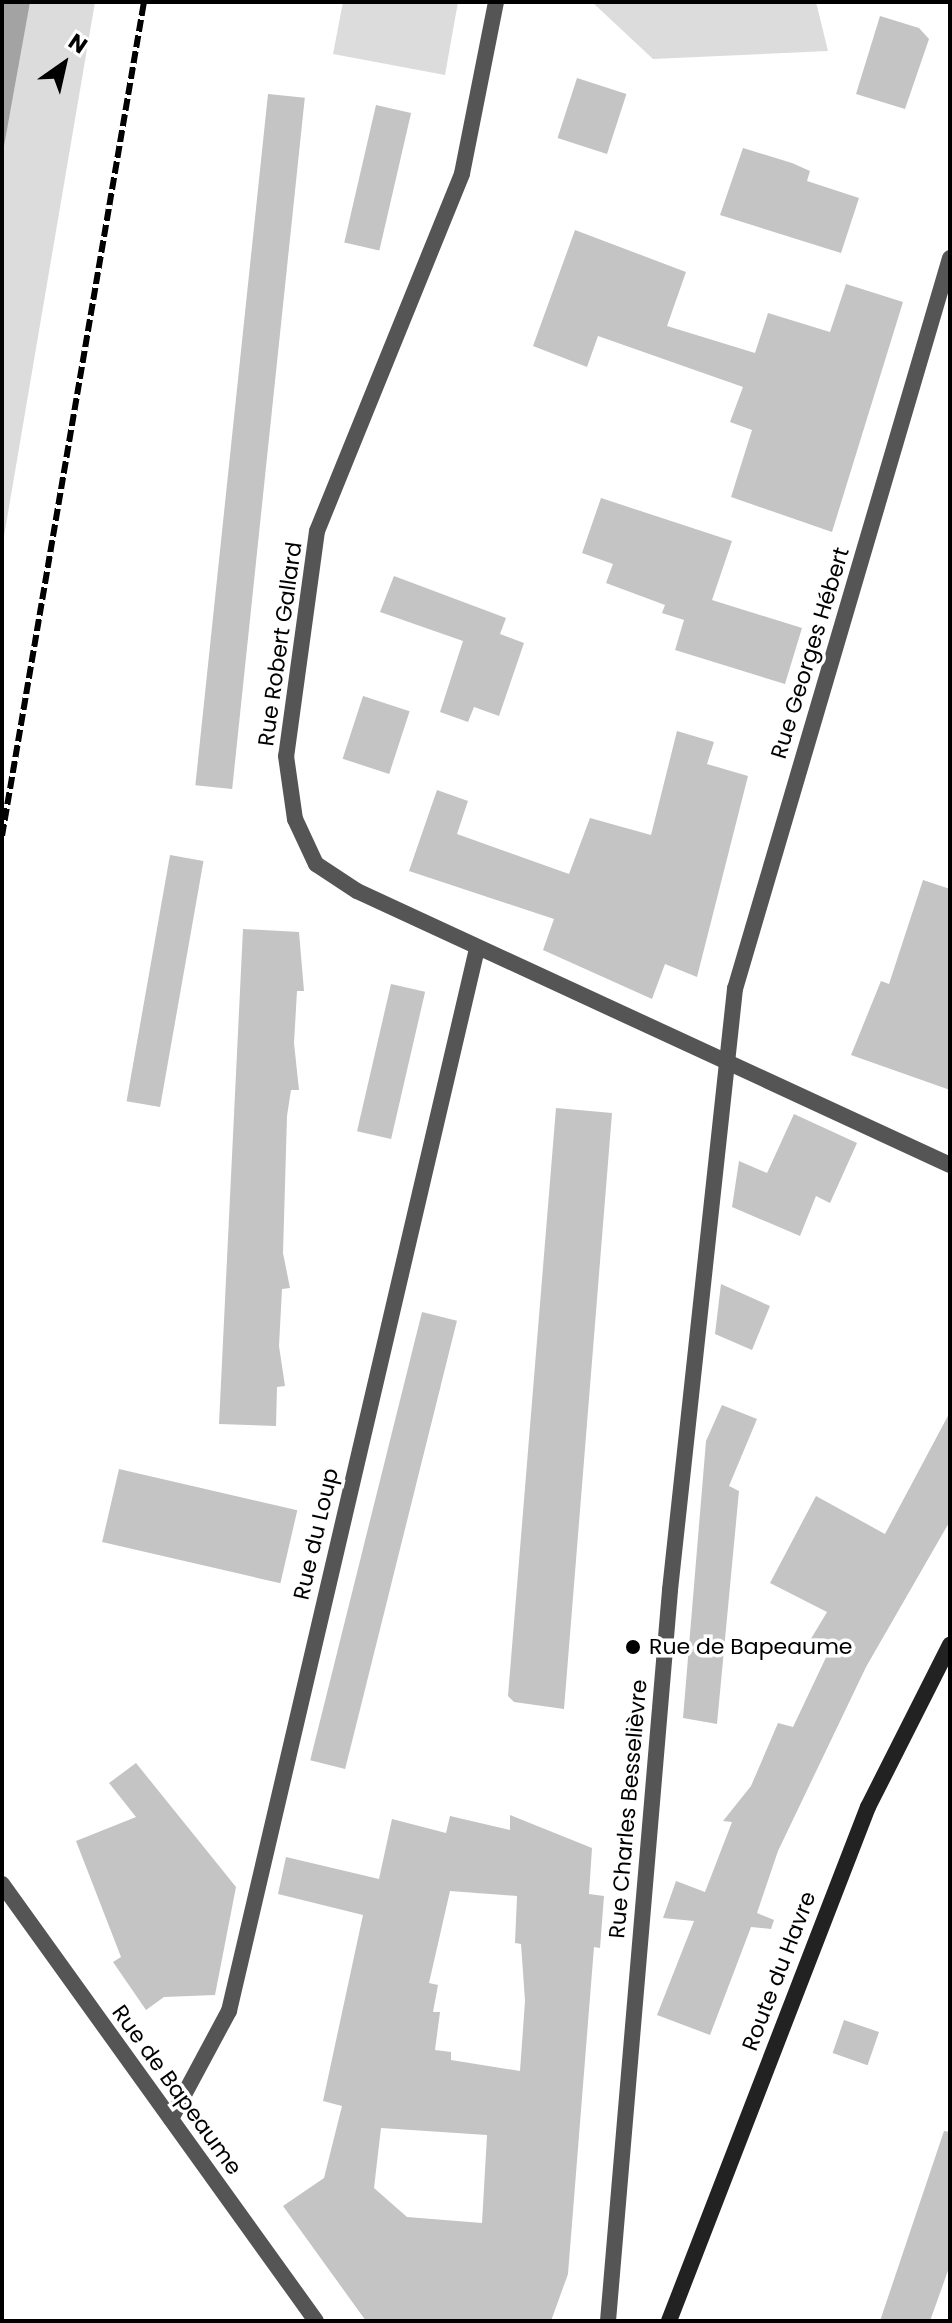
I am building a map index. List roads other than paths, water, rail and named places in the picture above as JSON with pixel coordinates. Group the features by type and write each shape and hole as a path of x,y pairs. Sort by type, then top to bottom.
{"main road":[{"name":"Route du Havre","path":"669,2321 868,1807 950,1645"}],"street":[{"name":"Rue Robert Gallard","path":"496,2 462,174 317,531 286,756 295,819 316,864 357,891 950,1165"},
{"name":"Rue Georges Hébert","path":"725,1063 743,953 950,258"},
{"name":"Rue du Loup","path":"171,2119 229,2011 477,949"},
{"name":"Rue Charles Besselièvre","path":"608,2321 668,1604 725,1063"},
{"name":"Rue de Bapeaume","path":"2,1884 316,2321"}],"railway":[{"path":"2,836 144,2"}],"place":[{"name":"Rue de Bapeaume","path":"633,1647"}]}
